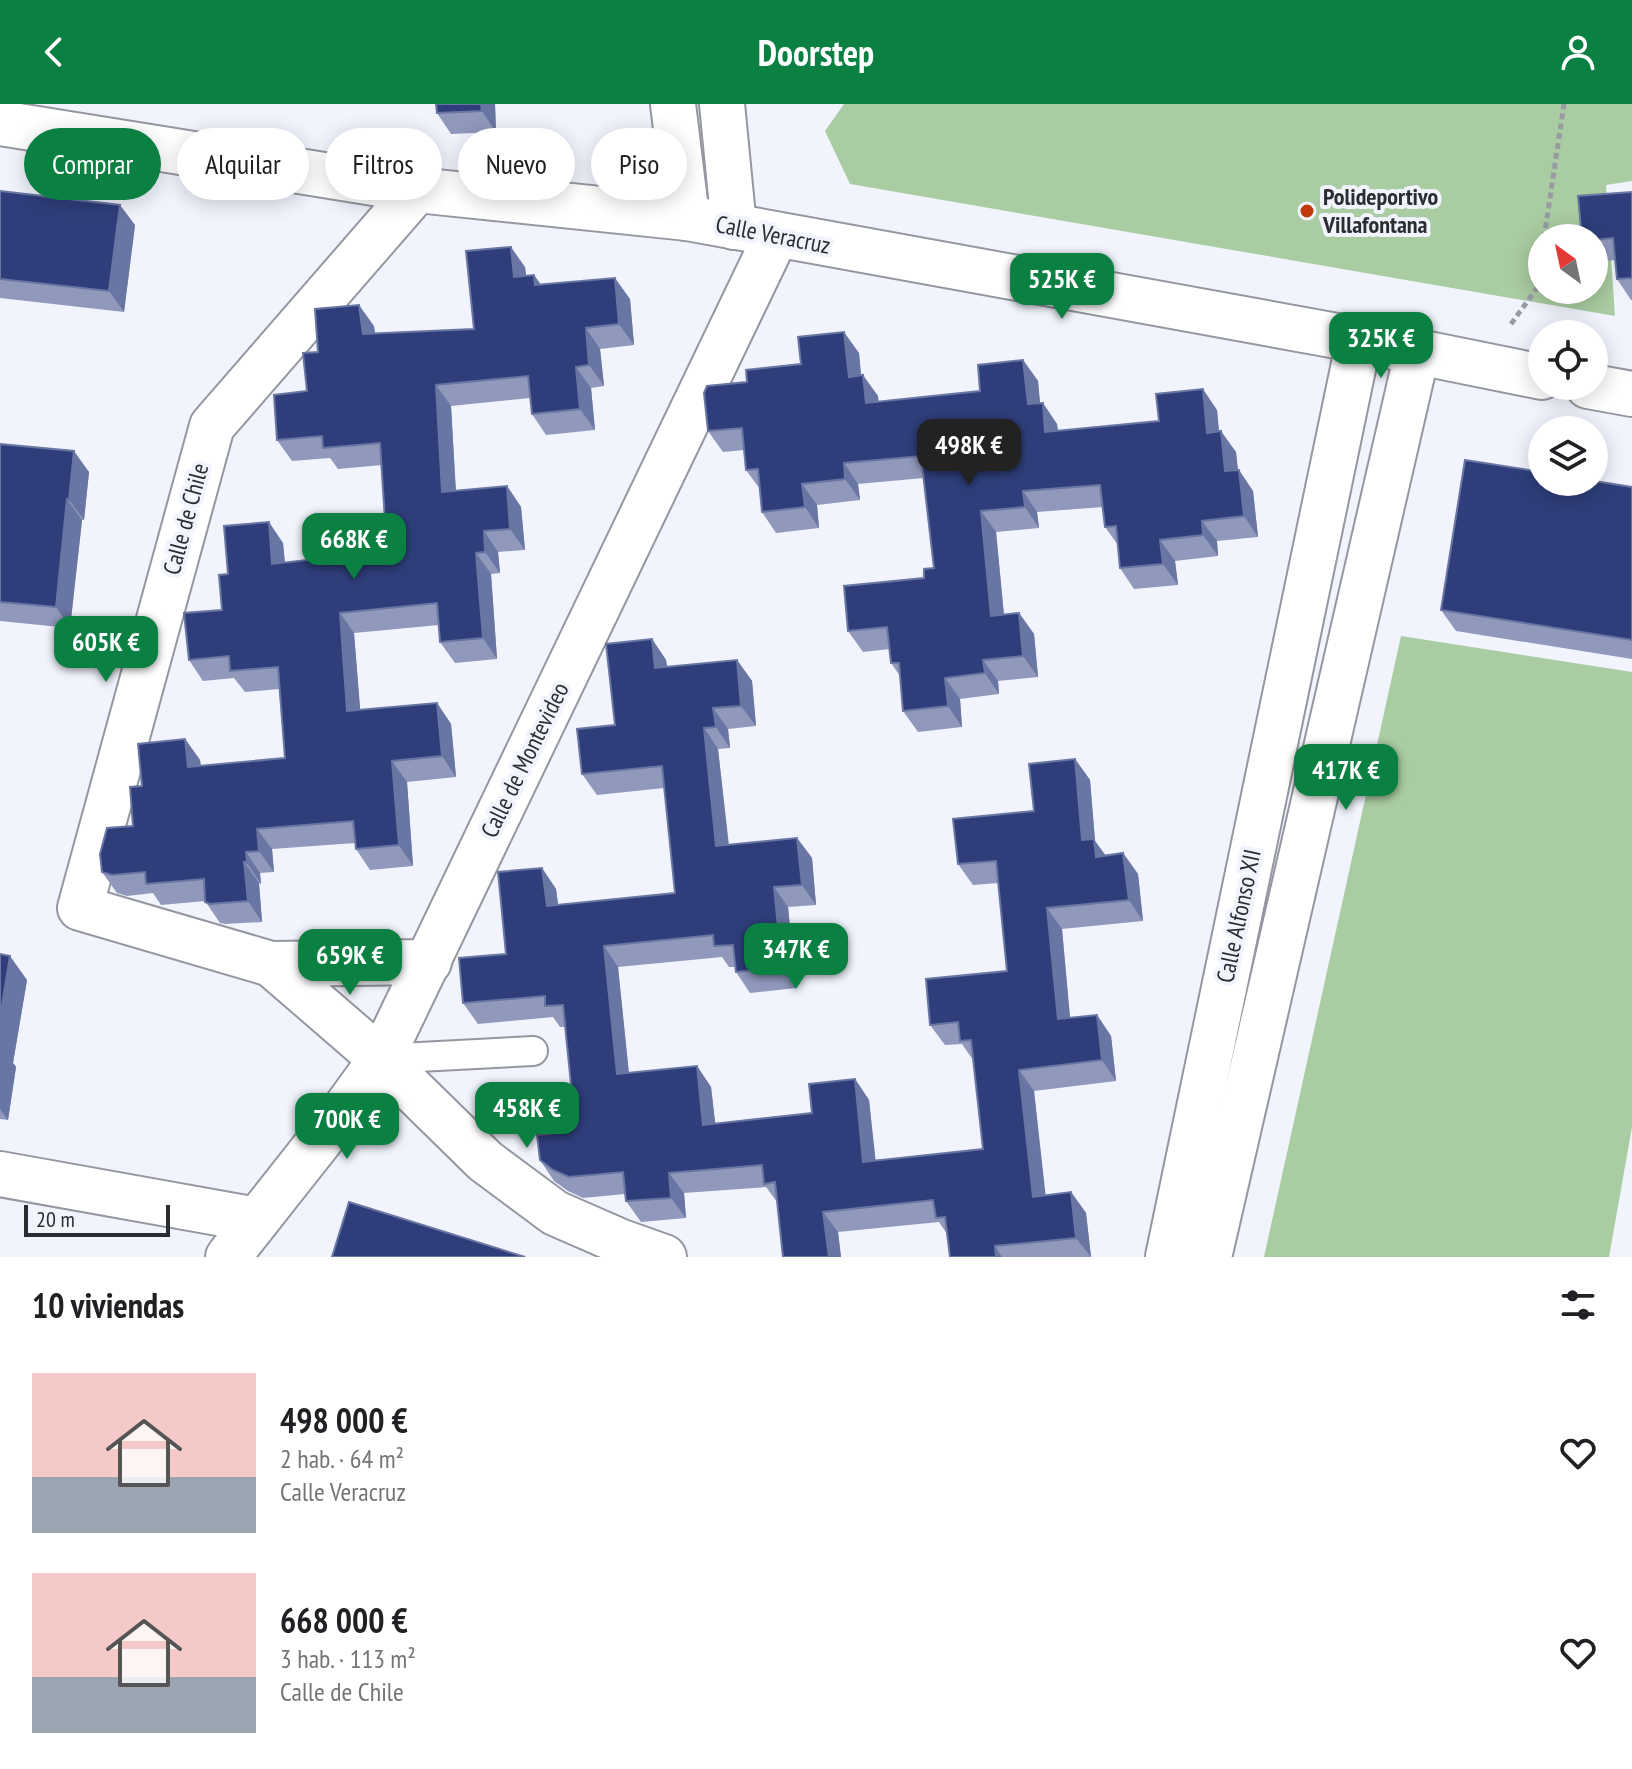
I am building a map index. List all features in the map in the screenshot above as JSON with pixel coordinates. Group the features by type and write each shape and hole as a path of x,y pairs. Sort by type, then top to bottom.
{"street":[{"path":"673,104 687,218"},
{"path":"722,104 755,231"},
{"name":"Calle Veracruz","path":"0,123 325,175"},
{"name":"Calle Veracruz","path":"442,193 687,218 1359,340 1528,374"},
{"name":"Calle de Chile","path":"408,200 212,426 80,908 271,964 429,962"},
{"name":"Calle de Montevideo","path":"228,1257 381,1059 429,962 755,231"},
{"name":"Calle Alfonso XII","path":"1168,1257 1359,340"},
{"name":"Calle Alfonso XII","path":"1209,1257 1417,353"},
{"path":"1608,390 1632,394"},
{"name":"Calle de Chile","path":"271,964 381,1059 485,1161 555,1213 664,1257"},
{"path":"0,1174 257,1220"}],"lane":[{"path":"381,1059 533,1051"}],"path":[{"path":"1546,224 1564,104"},
{"path":"1481,365 1528,300"}],"green space":[{"name":"Polideportivo Villafontana","path":"844,104 1632,104 1632,181 1606,185 1615,316 1545,304 1608,304 1608,224 1528,224 1528,301 850,184 825,131"},
{"path":"1401,636 1632,672 1632,1127 1609,1257 1264,1257"}],"building":[{"path":"436,104 481,104 482,111 437,113"},
{"path":"0,191 24,194 24,200 77,200 120,205 109,291 0,279"},
{"path":"1632,192 1632,278 1617,279 1613,238 1608,239 1608,224 1581,224 1578,196"},
{"path":"511,247 514,277 534,275 535,285 615,278 619,324 586,328 589,365 576,367 580,409 532,414 528,376 436,385 442,492 507,486 510,529 484,531 485,552 476,553 483,638 440,642 437,603 340,613 347,711 437,703 442,756 392,761 399,845 356,849 353,821 257,829 259,851 246,852 247,863 244,862 248,901 205,902 204,879 146,884 145,872 112,875 102,872 100,854 107,828 133,826 130,787 142,786 138,744 185,739 188,767 285,758 278,667 230,671 229,656 189,660 184,613 222,610 219,575 228,574 224,526 269,522 272,564 387,551 380,443 323,448 322,436 277,440 274,395 307,391 303,353 318,352 315,309 359,305 363,334 474,329 466,251"},
{"path":"844,332 849,377 863,375 866,403 980,391 978,365 1023,360 1028,404 1043,403 1045,432 1159,421 1156,394 1203,389 1207,433 1221,431 1225,471 1239,470 1244,516 1202,521 1203,535 1160,540 1163,564 1120,568 1116,526 1105,527 1100,485 1023,491 1025,507 981,511 991,616 1019,613 1023,656 983,660 985,673 945,678 948,706 903,711 899,663 891,663 887,627 848,631 844,586 924,578 924,569 934,568 921,456 844,463 845,479 802,484 805,507 762,512 758,469 746,470 742,428 708,431 704,393 707,386 747,382 746,370 801,364 798,337"},
{"path":"0,444 74,451 56,607 0,602"},
{"path":"1465,460 1528,470 1528,496 1608,496 1608,483 1632,487 1632,640 1441,610"},
{"path":"652,639 655,668 737,660 741,706 713,708 716,727 704,728 716,846 797,838 802,885 774,887 782,967 736,972 733,945 714,946 713,935 604,946 617,1074 697,1066 703,1125 812,1113 809,1084 855,1079 863,1162 983,1149 971,1040 960,1041 958,1022 930,1025 926,979 1007,971 996,861 958,864 953,819 1034,811 1029,764 1075,759 1082,840 1094,839 1096,857 1123,853 1129,900 1047,908 1058,1019 1097,1015 1102,1060 1019,1070 1033,1197 1071,1192 1076,1238 995,1246 996,1257 950,1257 945,1217 936,1218 933,1200 823,1212 829,1257 783,1257 775,1182 764,1184 762,1165 669,1173 671,1198 626,1201 623,1172 569,1177 540,1160 537,1135 565,1132 563,1114 574,1114 563,1005 545,1006 545,996 463,1003 459,958 506,954 498,872 542,868 547,906 675,893 662,766 582,774 577,729 615,725 606,644"},
{"path":"0,954 10,956 0,1018"},
{"path":"349,1202 525,1257 332,1257"}],"place":[{"name":"Polideportivo Villafontana","path":"1307,211"}]}
